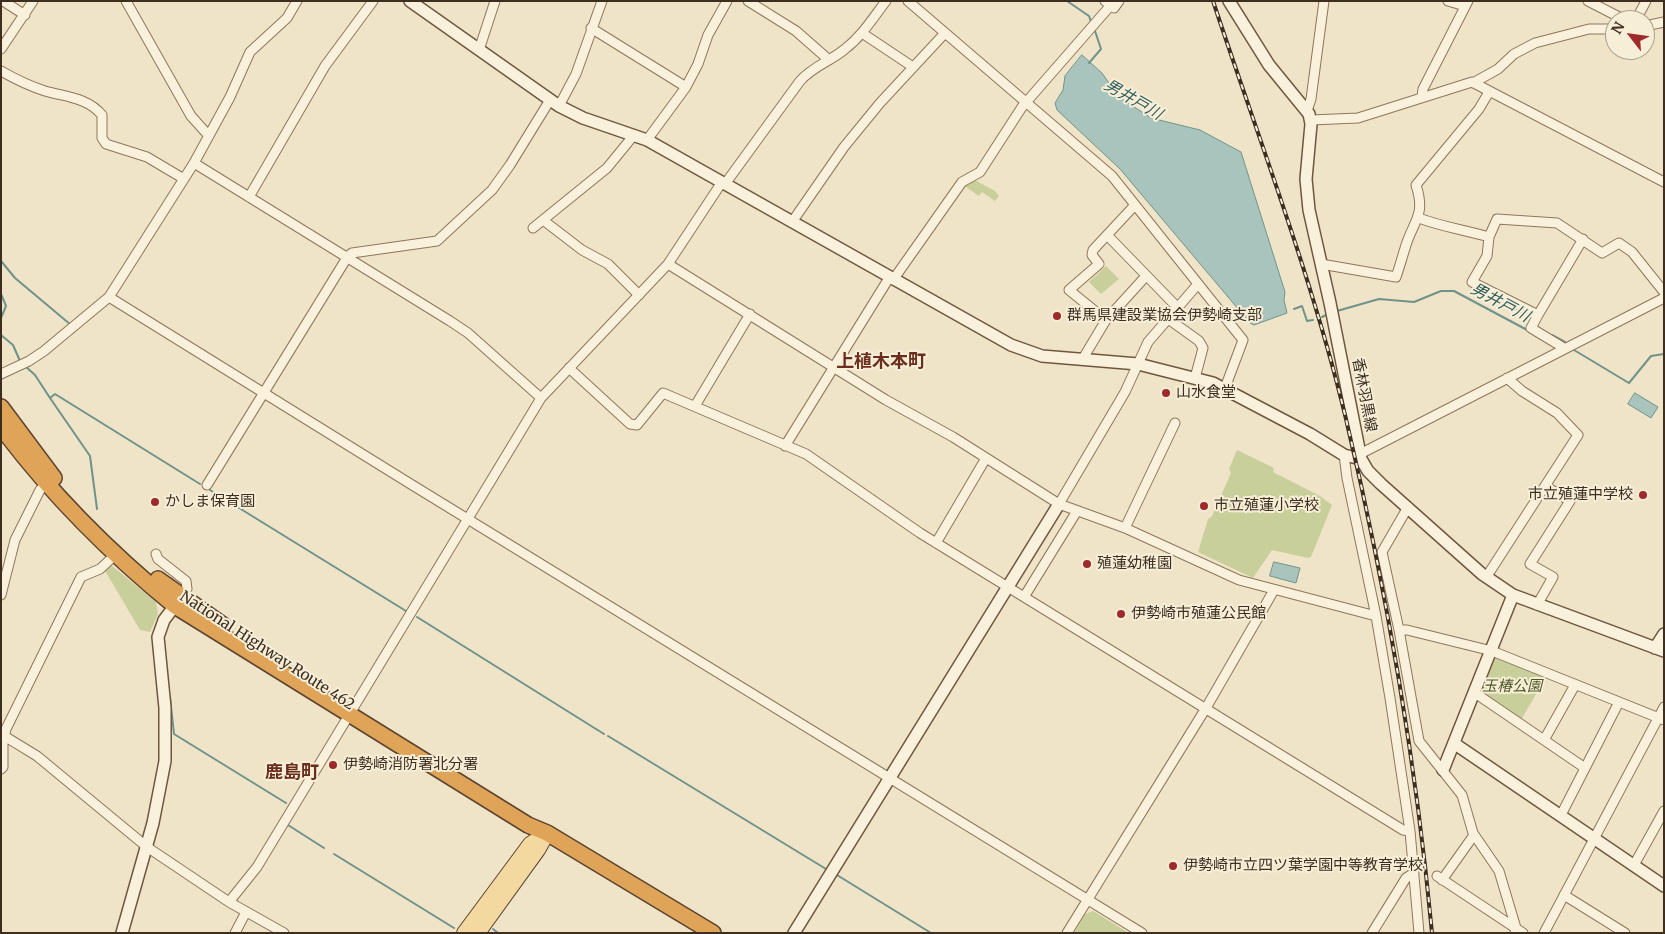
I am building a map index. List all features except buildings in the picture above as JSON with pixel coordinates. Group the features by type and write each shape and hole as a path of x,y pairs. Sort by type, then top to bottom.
{"highway":[{"name":"National Highway Route 462","path":"1,407 50,474 86,513 178,602"},
{"name":"National Highway Route 462","path":"1,426 47,483 115,555 178,602 528,825 547,833 713,933"}],"main road":[{"path":"464,933 530,844 547,833"},
{"path":"478,933 538,850 547,833"}],"street":[{"path":"3,1 24,15"},
{"path":"1,49 33,1"},
{"path":"126,1 191,116 209,136"},
{"path":"1,374 29,361 44,351 109,297 194,164 230,96 250,52 287,18 297,1"},
{"path":"249,197 325,66 373,1"},
{"path":"410,1 555,102 583,118 647,140 1011,345 1042,356 1138,364 1196,378 1225,388 1344,454 1361,456 1564,348 1664,298"},
{"path":"479,50 495,1"},
{"path":"207,485 348,256 352,253 437,241 492,190 576,74 602,1"},
{"path":"647,140 686,87 698,64 708,35 727,1"},
{"path":"748,1 796,30 828,60"},
{"path":"230,902 257,867 541,398 668,264 723,183 800,80 809,71 845,50 862,33 886,1"},
{"path":"908,1 1112,176 1243,340 1225,388"},
{"path":"1229,1 1269,65 1309,115 1358,118 1381,113 1422,96 1473,83 1498,69 1514,54 1536,43 1589,29 1605,29"},
{"path":"1309,115 1324,1"},
{"path":"1422,96 1467,4 1448,1"},
{"path":"1588,1 1606,10"},
{"path":"785,446 834,366 891,279 962,182 980,172 1026,102 1112,3"},
{"path":"591,28 686,87"},
{"path":"862,33 913,68"},
{"path":"792,222 844,147 945,33"},
{"path":"1,71 18,81 46,91 78,99 102,115 102,138 106,144 147,158 184,179"},
{"path":"1473,83 1664,182"},
{"path":"1321,264 1396,277 1407,242 1419,218 1422,203 1416,186 1479,109 1489,92"},
{"name":"香林羽黒線","path":"1309,115 1306,164 1307,194 1361,456 1371,474 1487,576 1513,595 1659,650"},
{"path":"533,228 607,168 634,135"},
{"path":"194,164 348,256 468,332 541,398"},
{"path":"1106,320 1069,290 1099,264 1092,255 1093,250 1135,205"},
{"path":"1419,218 1440,226 1451,226 1489,237"},
{"path":"543,220 582,250 608,264 639,295"},
{"path":"1538,315 1472,282 1486,256 1489,237 1497,220 1557,224 1602,253 1619,244 1632,252 1664,292"},
{"path":"1108,236 1177,307"},
{"path":"1564,348 1531,328 1583,239"},
{"path":"668,264 886,400 986,458 1059,504 1125,528 1239,580 1376,616"},
{"path":"1082,360 1106,320 1146,276"},
{"path":"794,933 1059,504 1125,392 1148,342 1198,284"},
{"path":"109,297 1142,933"},
{"path":"695,406 750,314"},
{"path":"1167,318 1199,341 1203,348 1196,378"},
{"path":"569,368 630,424 637,424 663,393 806,454 936,543 1403,830 1410,831"},
{"path":"1487,576 1578,435 1557,413 1522,391 1507,378"},
{"path":"1125,528 1175,423"},
{"path":"1344,454 1347,478 1376,616 1410,831 1419,933"},
{"path":"936,543 986,458"},
{"path":"1,595 15,540 40,490 47,483"},
{"path":"1537,605 1553,577 1530,564 1570,501 1545,486"},
{"path":"1408,507 1382,552 1399,630 1419,741 1462,795 1469,825 1499,871 1518,931"},
{"path":"1024,597 1077,511"},
{"path":"122,933 159,800 166,746 165,708 158,637 164,620 187,589 186,582 158,559 156,554"},
{"path":"1,769 3,767 3,735 81,577 100,569 115,555"},
{"path":"1067,933 1206,708 1274,590"},
{"path":"1443,770 1513,595"},
{"path":"1399,630 1407,630 1492,651 1661,719"},
{"path":"1659,650 1664,634"},
{"path":"1544,740 1574,685"},
{"path":"1475,693 1585,768"},
{"path":"1561,815 1619,702"},
{"path":"1544,933 1661,719 1664,707"},
{"path":"3,735 42,760 147,847 230,902 284,933"},
{"path":"1455,744 1664,886"},
{"path":"1634,865 1664,810"},
{"path":"1474,835 1439,878 1518,931"},
{"path":"1372,933 1406,878 1414,873"},
{"path":"1564,895 1625,933"},
{"path":"235,933 246,912"}],"green space":[{"path":"973,179 995,191 999,196 995,201 982,192 979,196 963,185"},
{"path":"1106,266 1119,279 1101,294 1089,282"},
{"path":"1237,450 1274,468 1273,472 1320,496 1332,505 1311,557 1308,558 1272,550 1253,578 1198,552 1208,519 1212,516 1231,473 1229,469"},
{"path":"111,565 156,602 158,614 150,632 140,630 104,569"},
{"name":"玉椿公園","path":"1497,658 1546,677 1521,720 1484,695 1482,690 1494,659"},
{"path":"1093,911 1129,933 1074,933 1085,914"}],"water":[{"path":"1082,55 1102,73 1119,97 1151,118 1200,130 1241,152 1285,292 1284,300 1287,313 1254,325 1250,323 1120,169 1057,110 1055,103 1063,90 1065,76"},
{"path":"1635,393 1658,407 1651,418 1628,404"},
{"path":"1274,562 1300,568 1296,583 1270,576"}],"waterway":[{"name":"男井戸川","path":"1067,1 1089,16 1091,22"},
{"name":"男井戸川","path":"1089,63 1101,49 1094,28"},
{"path":"1,261 15,278 71,325"},
{"name":"男井戸川","path":"1337,311 1379,299 1414,302 1441,291 1454,291 1529,331"},
{"path":"1,294 6,306 1,318"},
{"name":"男井戸川","path":"1294,309 1302,306 1307,321 1313,320"},
{"name":"男井戸川","path":"1322,317 1328,314"},
{"path":"1,335 13,345 20,361"},
{"name":"男井戸川","path":"1552,335 1565,342"},
{"name":"男井戸川","path":"1574,350 1629,383 1651,356 1664,354"},
{"path":"25,366 35,375 50,398 55,394 200,484"},
{"path":"50,398 90,456 97,509"},
{"path":"210,490 406,611"},
{"path":"417,617 604,734"},
{"path":"170,697 174,734 286,803"},
{"path":"608,736 826,869"},
{"path":"288,825 324,848"},
{"path":"334,854 454,928"},
{"path":"837,875 931,933"},
{"path":"493,929 498,933"}],"railway":[{"path":"1213,1 1301,261 1346,419 1374,546 1398,675 1417,804 1432,933"}],"place":[{"name":"群馬県建設業協会伊勢崎支部","path":"1057,316"},
{"name":"山水食堂","path":"1166,393"},
{"name":"市立殖蓮中学校","path":"1643,495"},
{"name":"かしま保育園","path":"155,502"},
{"name":"市立殖蓮小学校","path":"1204,506"},
{"name":"殖蓮幼稚園","path":"1087,564"},
{"name":"伊勢崎市殖蓮公民館","path":"1121,614"},
{"name":"伊勢崎消防署北分署","path":"333,765"},
{"name":"伊勢崎市立四ツ葉学園中等教育学校","path":"1173,866"}],"district":[{"name":"上植木本町","path":"881,362"},
{"name":"鹿島町","path":"292,773"}]}
